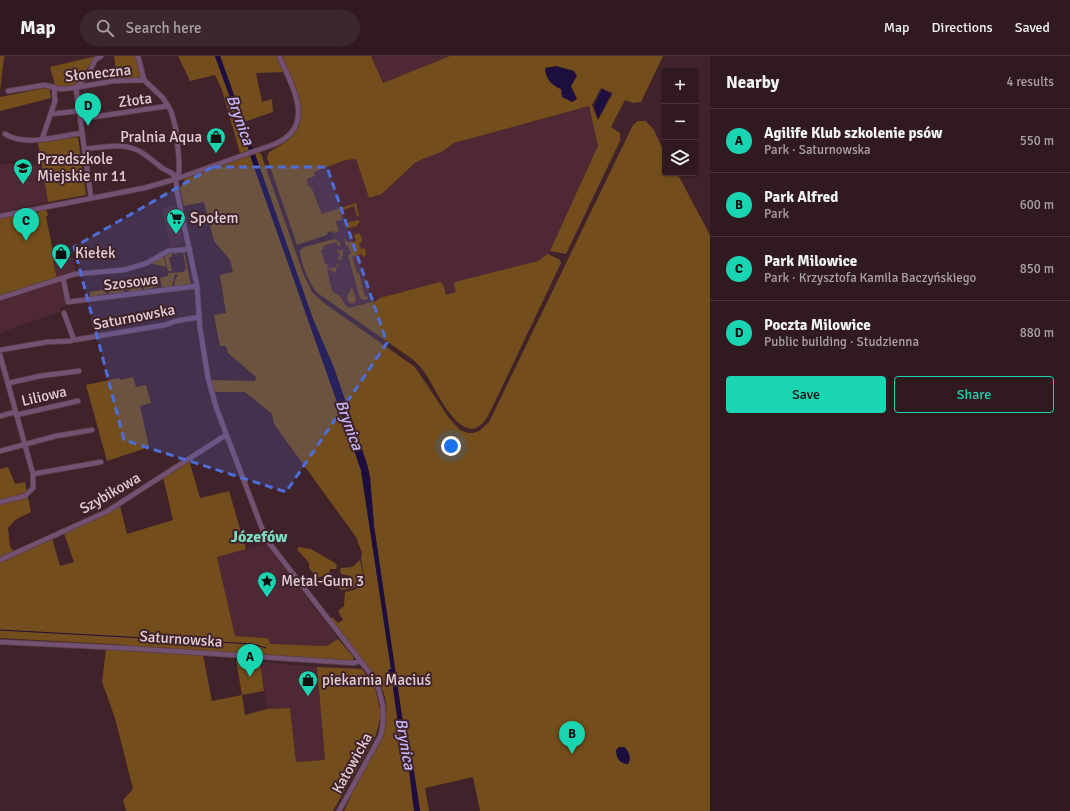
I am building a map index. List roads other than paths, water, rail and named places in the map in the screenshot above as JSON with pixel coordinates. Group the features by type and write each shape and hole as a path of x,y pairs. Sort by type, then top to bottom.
{"street":[{"path":"138,56 144,80 163,98 168,106"},
{"path":"0,216 144,188 176,179 279,142 286,138 295,128 299,118 299,106 279,56"},
{"path":"91,198 76,88 90,71 98,57"},
{"name":"Słoneczna","path":"8,91 45,85 60,89 76,88 113,81 144,80"},
{"path":"42,139 55,101 54,87"},
{"name":"Złota","path":"80,119 168,106"},
{"name":"Saturnowska","path":"168,106 177,135 179,168 176,179 178,195 197,286 199,317 210,384 226,435"},
{"path":"51,114 79,111"},
{"path":"4,134 22,140 42,139 82,133"},
{"path":"84,149 121,146 130,147 141,152 172,173 176,179"},
{"path":"0,298 81,272 124,270 147,263 168,251 190,249"},
{"name":"Szosowa","path":"63,278 68,302 197,286"},
{"path":"64,314 73,341"},
{"name":"Saturnowska","path":"0,350 47,342 73,341 165,325 199,317"},
{"path":"0,355 2,366 9,383 15,414 33,474 33,488 30,493 25,496 0,502"},
{"path":"9,383 40,376 79,371"},
{"name":"Liliowa","path":"0,416 78,401"},
{"path":"0,451 56,436 92,430"},
{"name":"Szybikowa","path":"0,560 106,512 223,435 226,435"},
{"name":"Katowicka","path":"226,435 263,531 270,544 372,677 379,690 384,706 384,722 381,735 339,811"},
{"path":"33,474 101,462"},
{"name":"Saturnowska","path":"0,642 125,648 354,663 360,661"}],"water":[{"name":"Brynica","path":"215,56 220,56 253,149 249,150"},
{"path":"556,66 574,71 577,76 571,86 577,99 572,102 562,97 561,89 552,84 546,75 545,68"},
{"path":"602,89 611,94 598,119 594,106"},
{"name":"Brynica","path":"255,154 313,319 334,368 367,464 370,477 374,526 403,723 412,758 420,811 414,811 408,761 398,723 391,673 388,671 391,669 361,470 250,155"},
{"path":"619,747 625,747 628,751 630,758 628,764 621,762 618,758 616,750"}],"waterway":[{"path":"0,630 253,644 266,648"}],"place":[{"name":"Poczta Milowice","path":"88,126"},
{"name":"Pralnia Aqua","path":"216,154"},
{"name":"Przedszkole Miejskie nr 11","path":"23,185"},
{"name":"Społem","path":"176,235"},
{"name":"Park Milowice","path":"26,241"},
{"name":"Kiełek","path":"61,270"},
{"name":"Metal-Gum 3","path":"267,598"},
{"name":"Agilife Klub szkolenie psów","path":"250,677"},
{"name":"piekarnia Maciuś","path":"308,697"},
{"name":"Park Alfred","path":"572,754"}],"district":[{"name":"Józefów","path":"259,537"}]}
